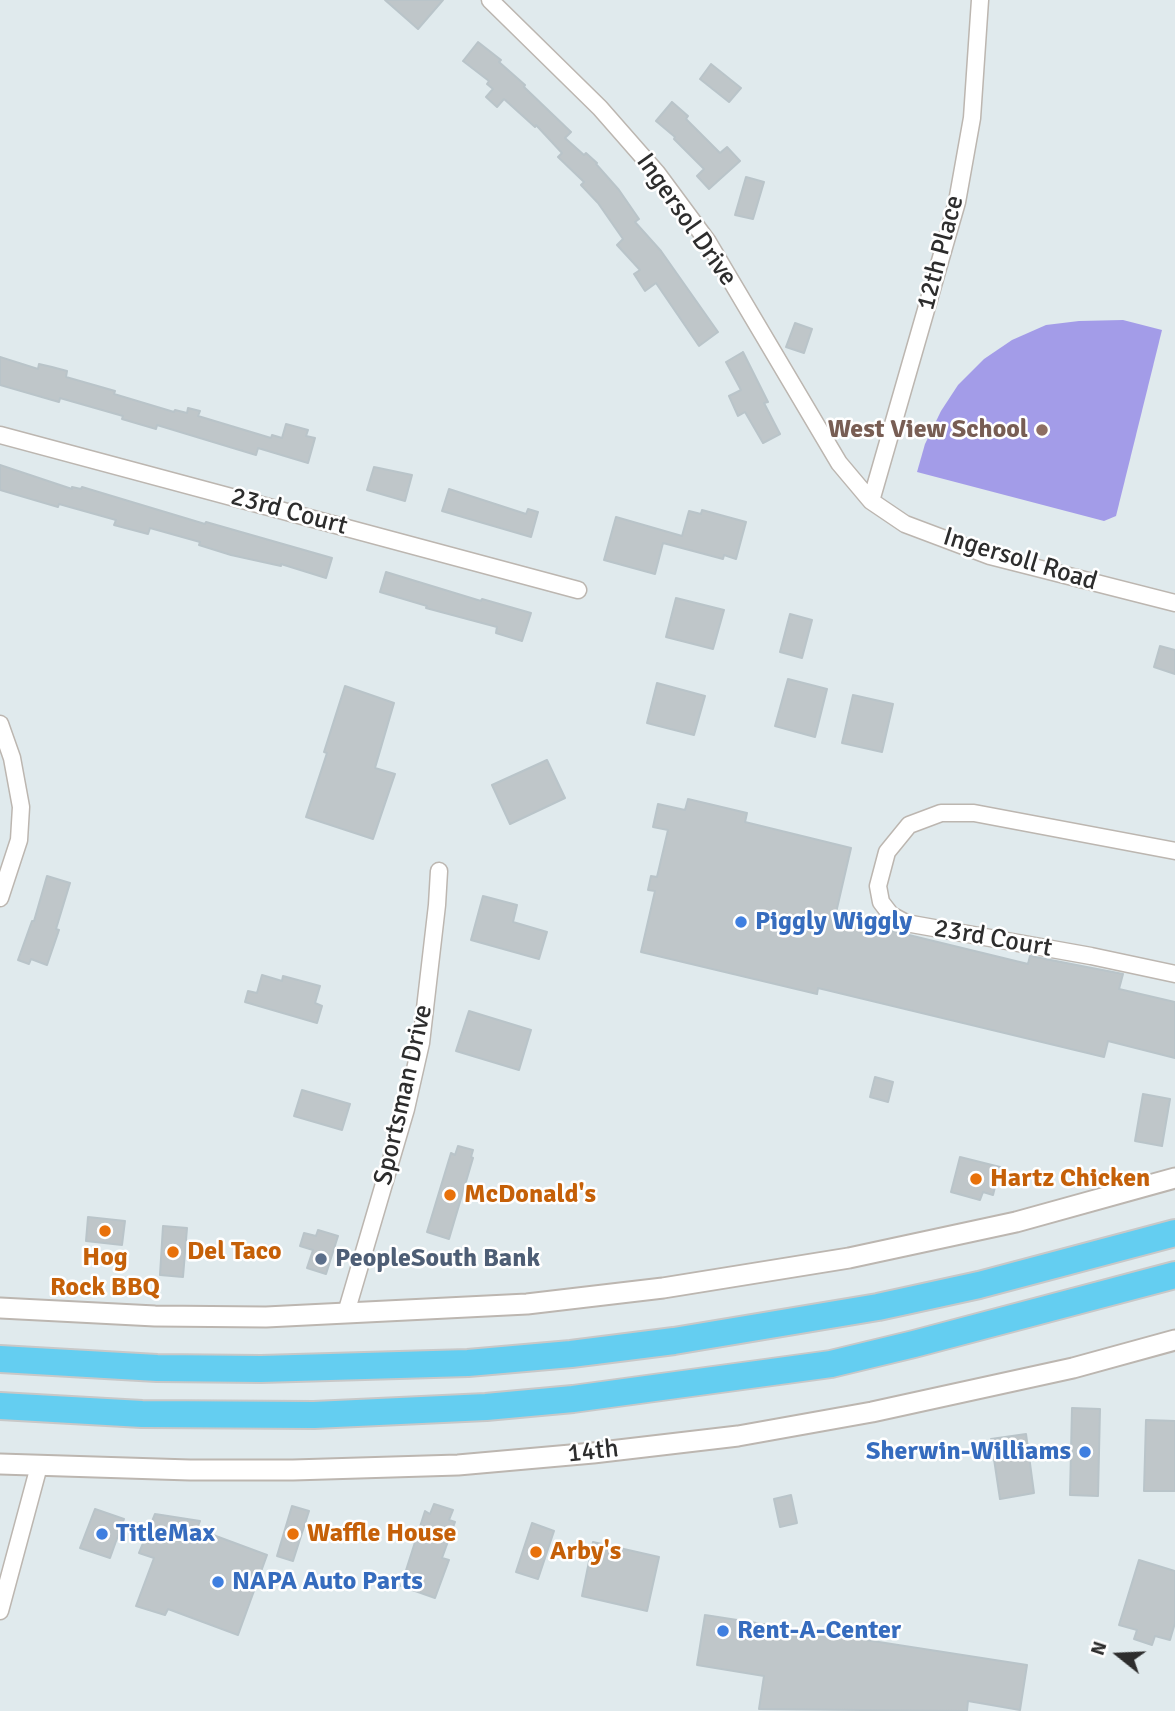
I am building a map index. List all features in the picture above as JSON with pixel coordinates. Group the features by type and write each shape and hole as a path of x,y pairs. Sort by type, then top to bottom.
{"highway":[{"path":"0,1359 157,1368 261,1369 468,1363 571,1354 687,1339 878,1307 979,1285 1175,1233"},
{"path":"0,1406 142,1414 290,1415 486,1407 573,1399 831,1364 1175,1275"}],"street":[{"name":"Ingersol Drive","path":"490,0 600,108 657,173 708,242 839,463 871,501"},
{"name":"12th Place","path":"871,501 957,202 972,118 980,0"},
{"name":"23rd Court","path":"0,435 578,590"},
{"name":"Ingersoll Road","path":"871,501 905,524 989,556 1175,603"},
{"path":"0,724 12,758 21,807 19,840 0,898"},
{"name":"23rd Court","path":"1175,851 974,813 941,813 909,825 887,852 878,886 881,902 891,915 906,923 1175,974"},
{"name":"Sportsman Drive","path":"346,1314 406,1110 421,1043 438,905 439,871"},
{"path":"0,1308 155,1316 266,1317 527,1304 765,1273 933,1241 1016,1222 1175,1178"},
{"name":"14th","path":"0,1464 190,1471 293,1470 447,1466 593,1453 738,1436 872,1412 1062,1371 1175,1340"},
{"path":"0,1611 39,1466"}],"shaded area":[{"path":"1123,320 1162,330 1116,516 1104,521 917,472 925,444 941,411 958,385 984,359 1012,340 1046,325"}],"building":[{"path":"385,0 443,0 418,29"},
{"path":"478,42 501,60 499,62 571,132 565,138 597,163 639,219 635,222 661,251 718,332 699,346 656,283 645,291 634,274 640,270 617,245 623,239 598,203 581,185 584,182 558,157 562,153 536,125 535,127 504,99 497,107 486,97 493,89 487,84 489,81 463,61"},
{"path":"711,64 741,88 729,102 700,79"},
{"path":"672,102 720,153 727,147 740,161 709,189 697,176 704,169 675,137 656,121"},
{"path":"746,177 764,182 753,219 735,215"},
{"path":"795,323 812,329 804,353 786,347"},
{"path":"743,352 768,402 764,403 780,434 763,443 745,412 738,416 729,396 741,390 726,362"},
{"path":"0,357 38,369 39,364 67,371 66,377 115,391 114,394 174,412 187,413 188,408 200,411 198,416 271,438 272,435 282,438 286,424 308,430 306,436 315,438 308,463 258,448 256,455 157,425 156,429 122,419 123,416 60,398 59,402 0,385"},
{"path":"0,465 72,489 82,487 332,558 326,578 281,564 231,555 199,545 200,542 150,528 148,534 114,525 116,520 0,490"},
{"path":"374,467 412,475 405,501 367,490"},
{"path":"449,489 526,514 528,509 538,512 531,537 442,511"},
{"path":"702,510 746,522 736,559 724,555 723,559 663,543 655,574 604,560 616,517 682,536 689,511 701,514"},
{"path":"386,572 531,613 522,641 496,633 497,627 426,608 427,606 380,592"},
{"path":"676,598 724,610 713,649 666,637"},
{"path":"790,614 812,620 802,658 780,652"},
{"path":"1160,646 1175,650 1175,674 1154,667"},
{"path":"788,679 827,689 815,737 775,726"},
{"path":"657,683 705,696 694,735 647,723"},
{"path":"345,686 394,703 375,768 395,774 373,839 306,817"},
{"path":"853,695 893,704 882,752 842,743"},
{"path":"547,760 565,798 510,824 492,785"},
{"path":"688,799 747,813 745,822 851,848 835,917 1028,964 1030,956 1123,974 1119,989 1175,1002 1175,1058 1108,1041 1104,1057 818,988 817,994 641,952 655,891 648,890 651,876 657,877 668,830 653,827 658,804 685,810"},
{"path":"47,876 70,883 56,929 59,930 47,965 31,959 29,964 18,960 34,921"},
{"path":"483,896 517,905 513,922 547,932 539,959 471,940"},
{"path":"262,975 282,981 283,976 320,986 315,1003 322,1006 317,1023 245,1002 248,991 257,993"},
{"path":"469,1011 531,1030 519,1070 456,1051"},
{"path":"875,1077 893,1082 888,1102 870,1097"},
{"path":"302,1090 350,1104 342,1130 294,1116"},
{"path":"1143,1094 1170,1099 1162,1146 1135,1141"},
{"name":"McDonald's","path":"458,1146 473,1150 473,1158 449,1239 427,1232 451,1153 455,1155"},
{"name":"Hartz Chicken","path":"960,1157 1000,1167 993,1195 983,1192 980,1200 951,1192"},
{"name":"Hog Rock BBQ","path":"88,1217 125,1221 122,1245 86,1241"},
{"name":"Del Taco","path":"163,1226 187,1228 183,1277 160,1275"},
{"name":"PeopleSouth Bank","path":"318,1230 338,1236 326,1274 307,1268 313,1250 300,1246 304,1233 316,1236"},
{"name":"Sherwin-Williams","path":"1072,1408 1100,1409 1098,1496 1070,1495"},
{"path":"1146,1420 1175,1421 1175,1491 1144,1491"},
{"path":"1026,1434 1034,1493 1000,1499 991,1439"},
{"path":"791,1495 797,1523 780,1527 774,1499"},
{"path":"434,1504 453,1510 449,1520 455,1522 442,1558 449,1560 435,1598 401,1586 425,1511 430,1514"},
{"name":"Waffle House","path":"292,1506 309,1511 293,1561 277,1556"},
{"name":"TitleMax","path":"95,1509 124,1519 110,1558 80,1548"},
{"name":"NAPA Auto Parts","path":"155,1514 200,1521 197,1529 267,1555 238,1635 168,1609 165,1615 136,1606 154,1558 139,1553"},
{"path":"532,1523 554,1531 538,1579 516,1572"},
{"path":"593,1542 659,1557 647,1611 582,1596"},
{"path":"1139,1560 1175,1571 1175,1623 1170,1640 1155,1636 1152,1645 1134,1639 1137,1630 1119,1625"},
{"path":"705,1615 1027,1665 1020,1710 968,1701 967,1711 759,1709 764,1676 697,1665"}],"place":[{"name":"West View School","path":"1042,430"},
{"name":"Piggly Wiggly","path":"741,922"},
{"name":"Hartz Chicken","path":"976,1179"},
{"name":"McDonald's","path":"450,1195"},
{"name":"Hog Rock BBQ","path":"105,1231"},
{"name":"Del Taco","path":"173,1252"},
{"name":"PeopleSouth Bank","path":"321,1259"},
{"name":"Sherwin-Williams","path":"1085,1452"},
{"name":"TitleMax","path":"102,1534"},
{"name":"Waffle House","path":"293,1534"},
{"name":"Arby's","path":"536,1552"},
{"name":"NAPA Auto Parts","path":"218,1582"},
{"name":"Rent-A-Center","path":"723,1631"}]}
